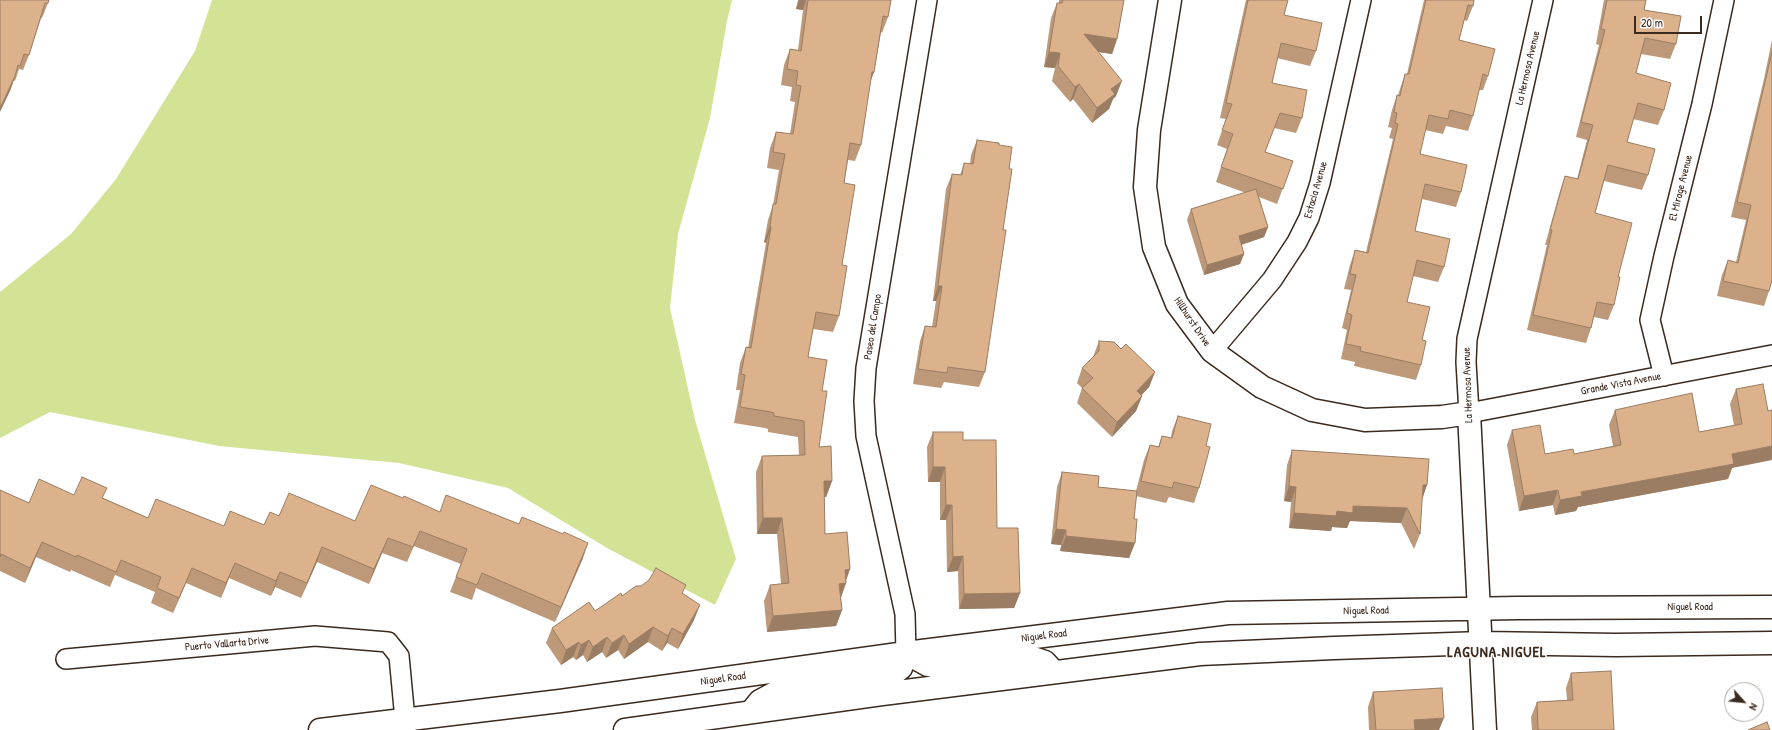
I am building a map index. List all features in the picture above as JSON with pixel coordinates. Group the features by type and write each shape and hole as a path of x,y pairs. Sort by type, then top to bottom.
{"main road":[{"name":"Hillhurst Drive","path":"1170,0 1149,130 1146,187 1154,247 1178,304 1212,351 1262,387 1312,410 1365,420 1442,417 1469,413"},
{"name":"La Hermosa Avenue","path":"1469,413 1478,575 1478,608 1482,643 1485,730"},
{"name":"Niguel Road","path":"320,730 405,725 568,700 906,654 1228,614 1478,608 1772,607"},
{"path":"626,730 882,694 1200,654 1342,647 1482,643 1616,645 1772,643"},
{"path":"751,713 760,701 775,693 891,676 901,668 906,654 928,665 944,668 1032,658 1045,662 1054,672"}],"street":[{"name":"Paseo del Campo","path":"906,654 905,614 866,436 864,401 866,368 927,0"},
{"name":"Estacia Avenue","path":"1212,351 1272,280 1297,242 1309,218 1326,156 1361,0"},
{"name":"La Hermosa Avenue","path":"1469,413 1466,362 1467,338 1543,0"},
{"name":"El Mirage Avenue","path":"1664,376 1650,320 1664,256 1702,104 1724,0"},
{"name":"Grande Vista Avenue","path":"1469,413 1772,355"},
{"name":"Puerto Vallarta Drive","path":"66,659 316,636 388,642 399,656 405,725"}],"green space":[{"path":"212,0 732,0 710,118 678,234 670,308 695,420 736,559 715,605 607,548 508,488 399,463 219,446 50,412 0,438 0,292 71,234 116,179 195,51"}],"building":[{"path":"0,0 49,0 48,3 45,3 29,55 24,54 20,66 18,65 15,76 0,108"},
{"path":"808,0 891,0 888,17 883,16 874,72 872,72 861,145 850,143 844,183 855,185 842,265 847,266 839,316 816,312 808,357 827,360 822,391 827,391 819,447 831,446 832,481 824,481 825,534 847,532 850,569 845,570 846,583 839,584 842,610 773,616 770,585 789,583 782,518 763,518 762,456 805,455 804,421 774,416 774,413 771,412 740,407 745,375 741,374 746,347 751,348 771,227 773,204 776,204 785,154 773,152 776,132 793,134 801,86 796,85 798,71 787,69 790,49 801,51"},
{"path":"1063,0 1124,0 1117,39 1084,34 1122,81 1111,89 1115,94 1097,108 1079,84 1075,87 1058,66 1060,53 1049,52 1057,3 1062,3"},
{"path":"1248,0 1288,0 1284,15 1322,23 1316,51 1281,43 1272,83 1307,90 1302,118 1280,113 1265,152 1293,161 1283,189 1221,167 1233,134 1222,130 1232,104 1226,103"},
{"path":"1426,0 1474,0 1473,6 1468,5 1459,40 1495,49 1488,76 1483,74 1473,116 1450,110 1448,119 1429,115 1420,154 1467,165 1461,192 1425,184 1415,231 1450,239 1444,267 1417,260 1407,302 1430,307 1422,340 1426,341 1421,365 1360,351 1361,347 1346,344 1352,315 1347,313 1356,275 1350,274 1355,250 1368,253 1398,124 1395,123 1397,113 1394,112 1397,95 1400,96 1405,74 1409,74"},
{"path":"1607,0 1646,0 1644,10 1681,16 1676,44 1645,38 1636,73 1671,83 1664,110 1638,103 1627,142 1655,149 1648,175 1608,165 1595,213 1632,223 1618,277 1620,277 1614,305 1597,302 1591,328 1533,315 1552,230 1550,230 1565,176 1578,179 1593,125 1581,122 1605,30 1601,29"},
{"path":"1772,52 1772,280 1769,291 1723,281 1728,260 1738,263 1751,205 1737,202"},
{"path":"977,140 999,143 999,145 1012,147 1009,169 1012,169 1003,230 1006,230 985,372 948,367 947,373 918,369 925,326 936,327 942,286 938,286 952,174 962,175 964,163 973,164"},
{"path":"1256,189 1268,227 1239,236 1244,254 1207,265 1191,209"},
{"path":"1099,341 1114,342 1121,349 1126,344 1155,372 1137,391 1142,396 1117,422 1082,388 1093,378 1082,368 1099,351"},
{"path":"1763,384 1768,411 1772,410 1772,446 1732,454 1734,464 1581,492 1582,496 1560,500 1558,490 1524,496 1512,430 1540,425 1545,454 1573,449 1574,454 1621,445 1615,410 1692,393 1699,432 1742,424 1736,389"},
{"path":"1178,416 1211,424 1206,446 1210,447 1199,488 1174,482 1172,488 1141,481 1150,445 1159,447 1162,436 1172,438"},
{"path":"933,432 963,432 963,440 996,440 997,528 1018,528 1020,593 964,594 963,556 953,557 952,505 946,505 945,467 933,467"},
{"path":"1292,450 1429,459 1427,485 1423,485 1420,534 1407,508 1353,506 1353,513 1337,511 1336,516 1294,513 1296,487 1289,486"},
{"path":"1062,472 1099,476 1098,487 1137,491 1134,519 1137,519 1135,543 1066,536 1066,530 1056,529"},
{"path":"82,477 107,488 102,498 148,518 156,499 224,526 230,511 264,525 270,512 279,516 289,493 355,521 371,485 403,498 404,496 440,512 446,495 519,524 522,517 563,534 564,532 588,543 561,607 482,573 477,585 456,577 467,549 420,531 413,547 388,538 374,569 322,547 307,583 280,572 276,581 235,563 226,583 192,568 179,598 157,588 161,577 121,560 116,572 42,542 30,568 1,554 0,557 0,490 29,503 39,479 74,495"},
{"path":"656,568 686,585 682,593 700,605 683,634 672,628 668,636 653,627 629,644 624,635 612,643 607,637 593,647 589,640 581,645 579,642 566,650 552,628 589,602 595,611 621,593 622,596 636,586 641,586 649,580"},
{"path":"1611,671 1614,730 1538,730 1537,702 1573,700 1571,673"},
{"path":"1442,688 1444,718 1414,720 1415,730 1376,730 1373,692"},
{"path":"1767,722 1770,730 1748,730"}],"district":[{"name":"LAGUNA NIGUEL","path":"1497,653"}]}
